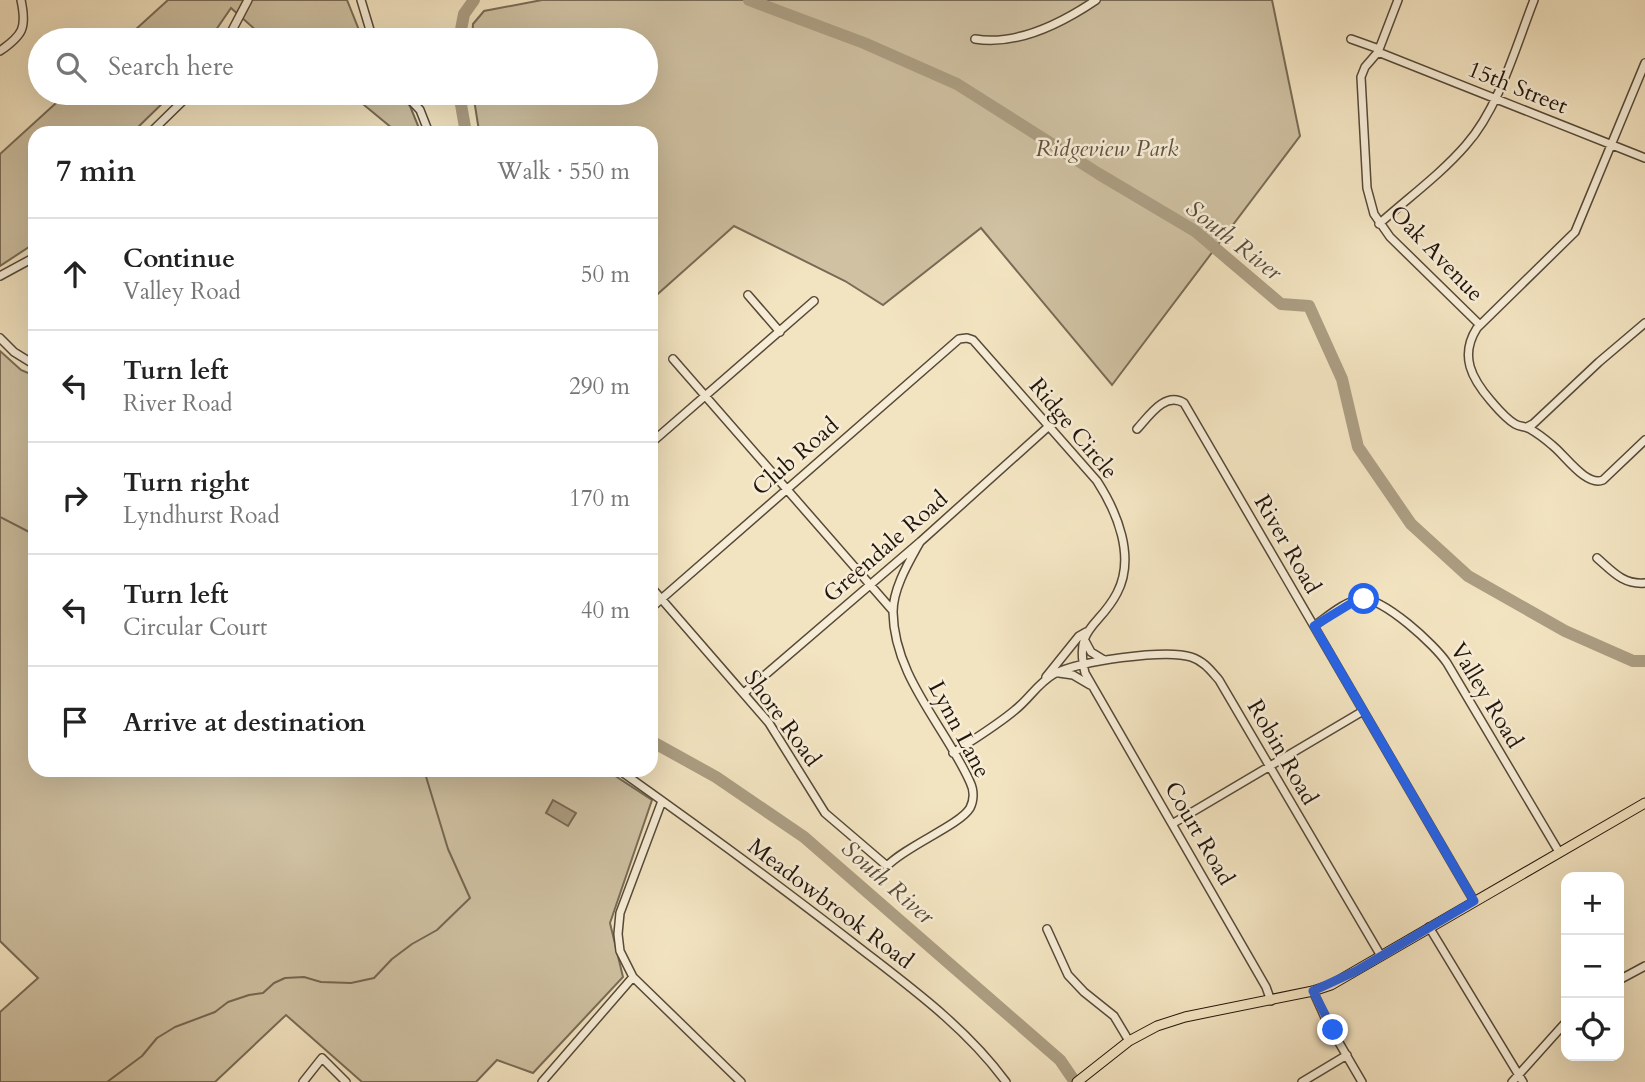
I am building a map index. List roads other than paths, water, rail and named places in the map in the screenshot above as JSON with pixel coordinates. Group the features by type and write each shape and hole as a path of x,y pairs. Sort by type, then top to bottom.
{"main road":[{"path":"1077,1082 1129,1041 1172,1020 1271,1001 1331,985 1645,803"}],"street":[{"path":"233,28 248,0"},
{"path":"361,0 369,28"},
{"path":"975,39 1000,40 1028,34 1065,18 1096,0"},
{"name":"Oak Avenue","path":"1398,0 1378,51 1362,72 1369,200 1379,224 1480,325 1473,335 1468,353 1469,366 1473,378 1503,414 1552,445 1593,482 1603,480 1645,440"},
{"path":"1379,224 1466,145 1481,124 1495,98 1534,0"},
{"path":"0,51 20,35 25,21 22,2"},
{"name":"15th Street","path":"1350,38 1645,158"},
{"path":"1480,325 1571,238 1577,229 1645,63"},
{"path":"157,126 179,105"},
{"path":"415,105 426,126"},
{"path":"0,276 28,261"},
{"path":"748,295 780,332"},
{"path":"658,437 814,302"},
{"path":"1527,427 1645,323"},
{"path":"0,338 28,361"},
{"name":"Ridge Circle","path":"953,753 1014,711 1043,682 1079,636 1085,635 1119,590 1124,571 1118,523 1105,494 973,340 967,338"},
{"name":"Club Road","path":"658,602 959,340 967,338"},
{"path":"673,359 893,611"},
{"name":"River Road","path":"1138,429 1163,403 1173,399 1184,403 1474,901"},
{"name":"Greendale Road","path":"744,693 1049,426"},
{"name":"Lynn Lane","path":"887,866 903,852 963,816 970,806 973,793 972,786 906,666 899,647 893,611 906,567 919,542"},
{"path":"1597,558 1622,580 1636,584 1645,583"},
{"name":"Shore Road","path":"658,595 782,741 825,813 887,866"},
{"name":"Valley Road","path":"1314,626 1347,605 1364,599 1381,605 1433,643 1559,852"},
{"path":"1085,635 1091,652 1108,660"},
{"path":"1083,664 1081,653 1085,635"},
{"name":"Robin Road","path":"1083,664 1180,654 1201,662 1219,680 1381,956"},
{"path":"1055,673 1073,675 1091,685 1097,662"},
{"name":"Ridge Circle","path":"1043,682 1055,673 1083,664"},
{"name":"Court Road","path":"1083,664 1091,685 1266,987 1271,1001"},
{"path":"1172,824 1363,711"},
{"name":"Meadowbrook Road","path":"630,777 792,895 931,1003 971,1039 1006,1082"},
{"path":"663,801 646,839 618,923 620,951 634,977 741,1082"},
{"path":"1429,927 1521,1079"},
{"path":"1047,929 1068,975 1114,1016 1129,1041"},
{"path":"1624,977 1645,966"},
{"path":"542,1082 634,977"},
{"path":"1313,991 1319,1007 1362,1082"},
{"path":"1512,1082 1521,1079 1561,1028"},
{"path":"1302,1082 1347,1055"},
{"path":"303,1082 322,1058 346,1082"}],"waterway":[{"name":"South River","path":"461,28 464,14 474,0"},
{"name":"South River","path":"749,0 864,43 957,84 1195,231 1281,304 1309,306 1342,379 1358,447 1411,524 1468,576 1565,631 1633,661 1645,661"},
{"name":"South River","path":"461,105 465,126"},
{"path":"0,517 28,531"},
{"name":"South River","path":"658,745 716,777 804,837 1060,1060 1075,1082"},
{"path":"107,1082 142,1056 157,1038 175,1027 215,1012 228,1002 263,993 285,978 304,977 321,982 351,983 374,978 392,959 437,930 470,898 448,849 426,777"}],"park label":[{"name":"Ridgeview Park","path":"1107,148"}]}
